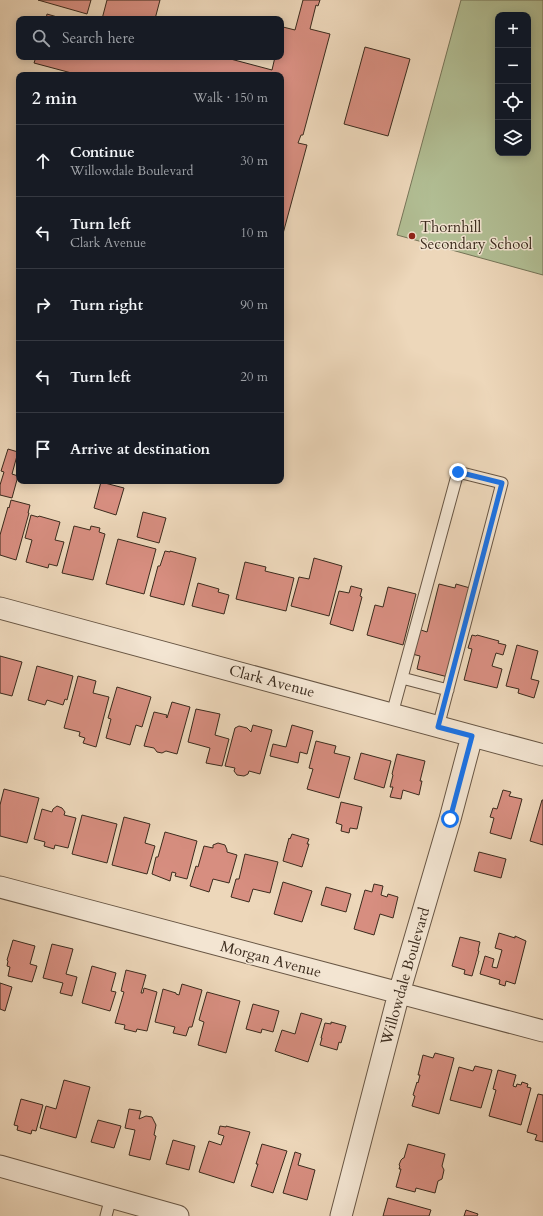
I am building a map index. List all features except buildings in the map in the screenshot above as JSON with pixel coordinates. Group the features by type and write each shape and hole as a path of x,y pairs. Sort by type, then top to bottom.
{"street":[{"name":"Clark Avenue","path":"0,608 543,755"},
{"name":"Willowdale Boulevard","path":"341,1216 399,993 450,819 472,736"},
{"name":"Morgan Avenue","path":"0,887 543,1031"},
{"path":"0,1166 108,1207 178,1216"}],"lane":[{"path":"392,714 458,472 502,483 438,727"},
{"path":"402,678 448,690"}],"green space":[{"path":"461,0 543,0 543,275 397,235"}],"place":[{"name":"Thornhill Secondary School","path":"412,236"}],"route":[{"path":"450,819 472,736 438,727 502,483 458,472"}]}
